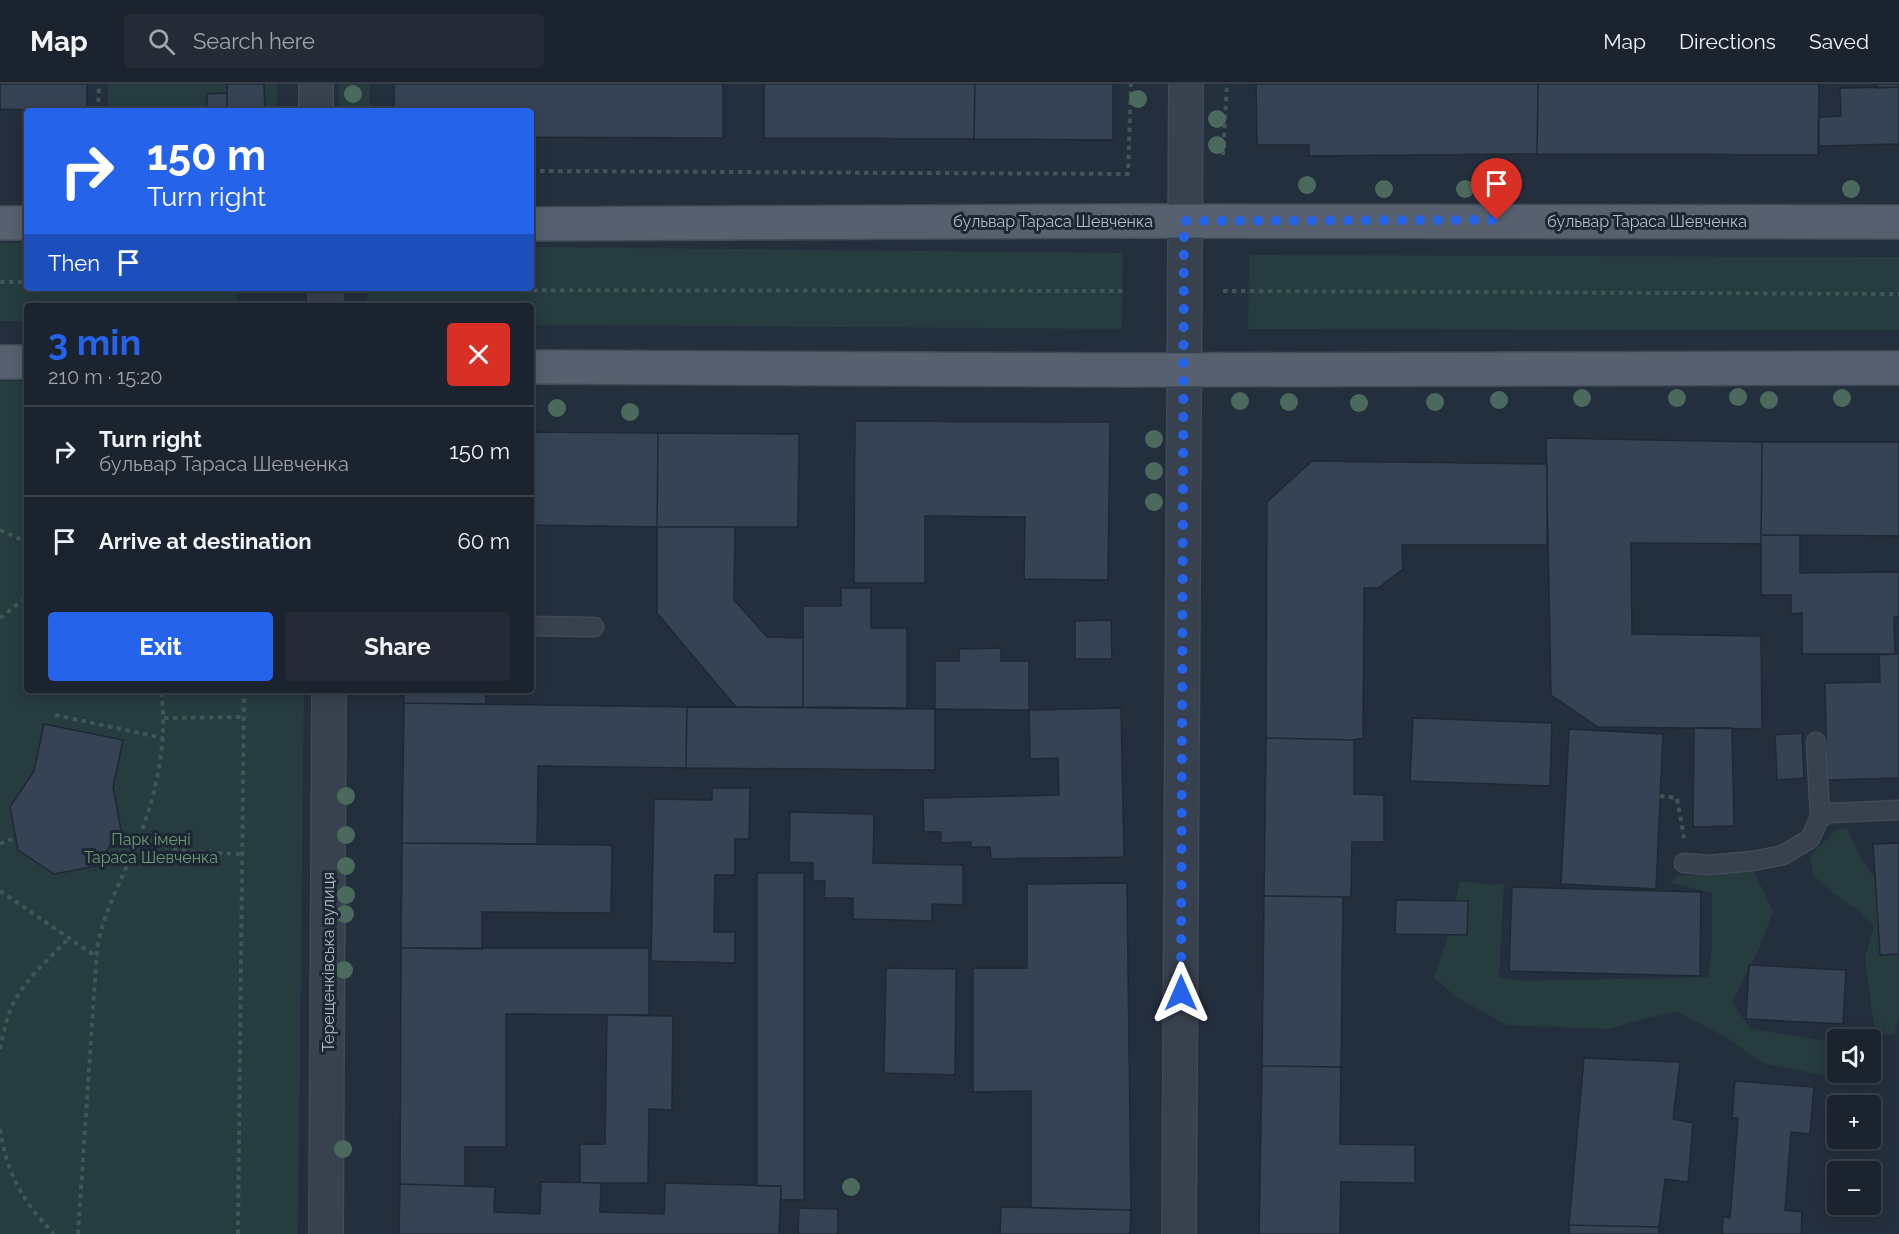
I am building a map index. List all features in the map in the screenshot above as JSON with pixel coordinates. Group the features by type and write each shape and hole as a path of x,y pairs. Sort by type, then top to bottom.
{"main road":[{"name":"бульвар Тараса Шевченка","path":"534,224 1184,221 1899,222"},
{"path":"0,223 24,223"},
{"path":"0,362 24,362"},
{"path":"534,368 1899,368"}],"street":[{"path":"316,84 316,108"},
{"path":"1179,1234 1186,84"},
{"name":"Терещенківська вулиця","path":"326,1234 329,693"}],"lane":[{"path":"534,626 594,627"},
{"path":"1684,863 1708,866 1753,861 1783,855 1810,839 1820,817 1816,742"},
{"path":"1820,817 1831,813 1899,810"}],"path":[{"path":"98,108 99,84"},
{"path":"534,171 1128,174 1131,84"},
{"path":"1222,161 1227,84"},
{"path":"0,282 24,282"},
{"path":"534,290 1127,291"},
{"path":"1224,291 1899,294"},
{"path":"0,530 24,541"},
{"path":"0,618 24,599"},
{"path":"78,1234 97,957 101,930 138,840 152,795 163,738 161,693"},
{"path":"238,1234 244,693"},
{"path":"55,715 163,738"},
{"path":"164,718 244,717"},
{"path":"1660,796 1677,798 1684,836 1684,863"},
{"path":"0,844 12,839"},
{"path":"138,840 190,852 242,854"},
{"path":"0,891 97,957"},
{"path":"0,1049 12,1006 29,980 69,938"},
{"path":"0,1130 6,1158 19,1192 39,1219 54,1234"}],"green space":[{"path":"108,84 227,84 227,93 207,94 207,108 108,108"},
{"path":"264,84 277,84 277,106 265,106"},
{"path":"339,84 370,84 370,108 339,108"},
{"path":"0,243 24,243 24,291 237,291 237,303 24,303 24,321 0,321"},
{"path":"534,247 1123,253 1122,329 534,325 534,303 367,303 367,291 534,291"},
{"path":"1249,255 1899,257 1899,330 1248,329"},
{"name":"Парк імені Тараса Шевченка","path":"0,381 24,381 24,693 304,693 298,1234 0,1234"},
{"path":"1847,828 1862,860 1898,910 1899,1014 1894,1035 1881,1034 1881,1029 1874,1029 1865,958 1874,925 1814,876 1810,856 1836,830"},
{"path":"1754,872 1773,911 1760,947 1732,1002 1751,1029 1827,1041 1827,1076 1762,1063 1727,1038 1678,1012 1609,1029 1507,1025 1459,999 1434,978 1446,942 1460,881 1494,885 1504,883 1499,978 1524,981 1708,977 1712,947 1712,893 1671,883 1678,876"}],"building":[{"path":"0,84 87,84 87,108 0,109"},
{"path":"227,84 264,84 265,108 227,108"},
{"path":"394,84 723,84 723,138 534,137 534,108 394,108"},
{"path":"764,84 975,84 974,139 764,138"},
{"path":"975,84 1113,84 1113,140 974,139"},
{"path":"1256,84 1538,84 1537,154 1309,156 1309,145 1257,145"},
{"path":"1538,84 1819,84 1818,155 1537,154"},
{"path":"1877,84 1899,84 1899,87 1877,88"},
{"path":"1899,87 1899,144 1819,146 1819,117 1841,116 1840,88"},
{"path":"227,93 227,108 207,108 207,94"},
{"path":"855,421 1110,422 1108,580 1024,579 1025,517 925,516 925,583 854,583"},
{"path":"534,432 658,433 657,527 534,525"},
{"path":"658,433 799,434 798,527 657,527"},
{"path":"1546,438 1762,442 1761,544 1631,543 1632,634 1761,636 1762,729 1598,727 1551,695"},
{"path":"1762,442 1899,442 1899,536 1761,535"},
{"path":"1312,461 1547,464 1547,545 1402,545 1403,569 1378,588 1364,588 1363,738 1354,740 1266,738 1267,502"},
{"path":"657,527 735,527 734,600 767,637 803,638 803,707 736,707 657,613"},
{"path":"1761,535 1800,535 1800,573 1899,572 1899,617 1894,617 1895,654 1802,654 1802,613 1791,614 1791,595 1761,595"},
{"path":"841,588 871,588 871,628 907,628 907,708 803,707 803,606 841,606"},
{"path":"1111,620 1112,659 1075,659 1075,621"},
{"path":"1001,648 1001,661 1029,661 1029,710 935,709 935,661 959,661 959,649"},
{"path":"1899,654 1899,778 1827,780 1825,683 1880,682 1879,655"},
{"path":"404,693 486,693 486,704 404,703"},
{"path":"404,703 687,707 686,768 538,766 537,844 402,843"},
{"path":"687,707 935,709 935,770 686,768"},
{"path":"1121,708 1124,857 991,859 990,847 971,847 971,842 941,843 941,832 924,832 923,798 1059,795 1058,758 1030,759 1029,710"},
{"path":"1413,718 1552,723 1550,786 1410,781"},
{"path":"44,724 123,740 113,787 121,830 96,866 54,874 18,850 10,807 34,771"},
{"path":"1694,728 1732,728 1734,826 1693,827"},
{"path":"1569,729 1663,734 1656,889 1561,884"},
{"path":"1802,733 1804,778 1777,780 1775,735"},
{"path":"1266,738 1354,740 1354,794 1384,795 1384,842 1352,842 1351,897 1264,896"},
{"path":"712,788 750,788 749,839 735,839 735,875 715,875 714,932 735,932 735,963 651,961 654,799 712,800"},
{"path":"790,812 874,814 873,863 963,865 963,905 932,904 932,921 853,919 853,898 824,898 825,881 813,881 813,863 789,862"},
{"path":"402,843 612,845 611,913 482,912 482,949 401,948"},
{"path":"1899,843 1899,954 1880,955 1873,844"},
{"path":"757,873 804,873 804,1200 781,1200 781,1186 757,1186"},
{"path":"1127,883 1131,1210 1031,1208 1031,1091 973,1092 973,968 1027,968 1027,884"},
{"path":"1512,887 1701,892 1700,976 1509,971"},
{"path":"1264,896 1343,897 1341,1067 1262,1066"},
{"path":"1396,900 1468,901 1467,935 1395,934"},
{"path":"401,948 649,948 649,1015 506,1014 506,1147 465,1147 465,1186 400,1184"},
{"path":"1749,965 1846,970 1843,1024 1746,1019"},
{"path":"886,968 956,969 955,1075 884,1073"},
{"path":"607,1015 673,1016 672,1110 649,1109 648,1183 580,1183 580,1144 605,1144"},
{"path":"1584,1058 1680,1062 1673,1119 1693,1123 1688,1182 1665,1179 1659,1227 1569,1225"},
{"path":"1262,1066 1341,1067 1340,1144 1415,1145 1415,1183 1341,1182 1340,1234 1259,1234"},
{"path":"1735,1081 1814,1087 1810,1134 1791,1132 1785,1210 1802,1212 1801,1234 1722,1234 1723,1217 1730,1218 1738,1118 1732,1118"},
{"path":"541,1182 601,1183 600,1212 664,1214 665,1183 781,1186 779,1234 399,1234 400,1184 495,1187 494,1212 540,1214"},
{"path":"1001,1207 1131,1210 1130,1234 1000,1234"},
{"path":"799,1208 838,1209 838,1234 798,1234"},
{"path":"1569,1225 1659,1227 1659,1234 1569,1234"}],"route":[{"path":"1181,993 1184,221 1497,220"}]}
